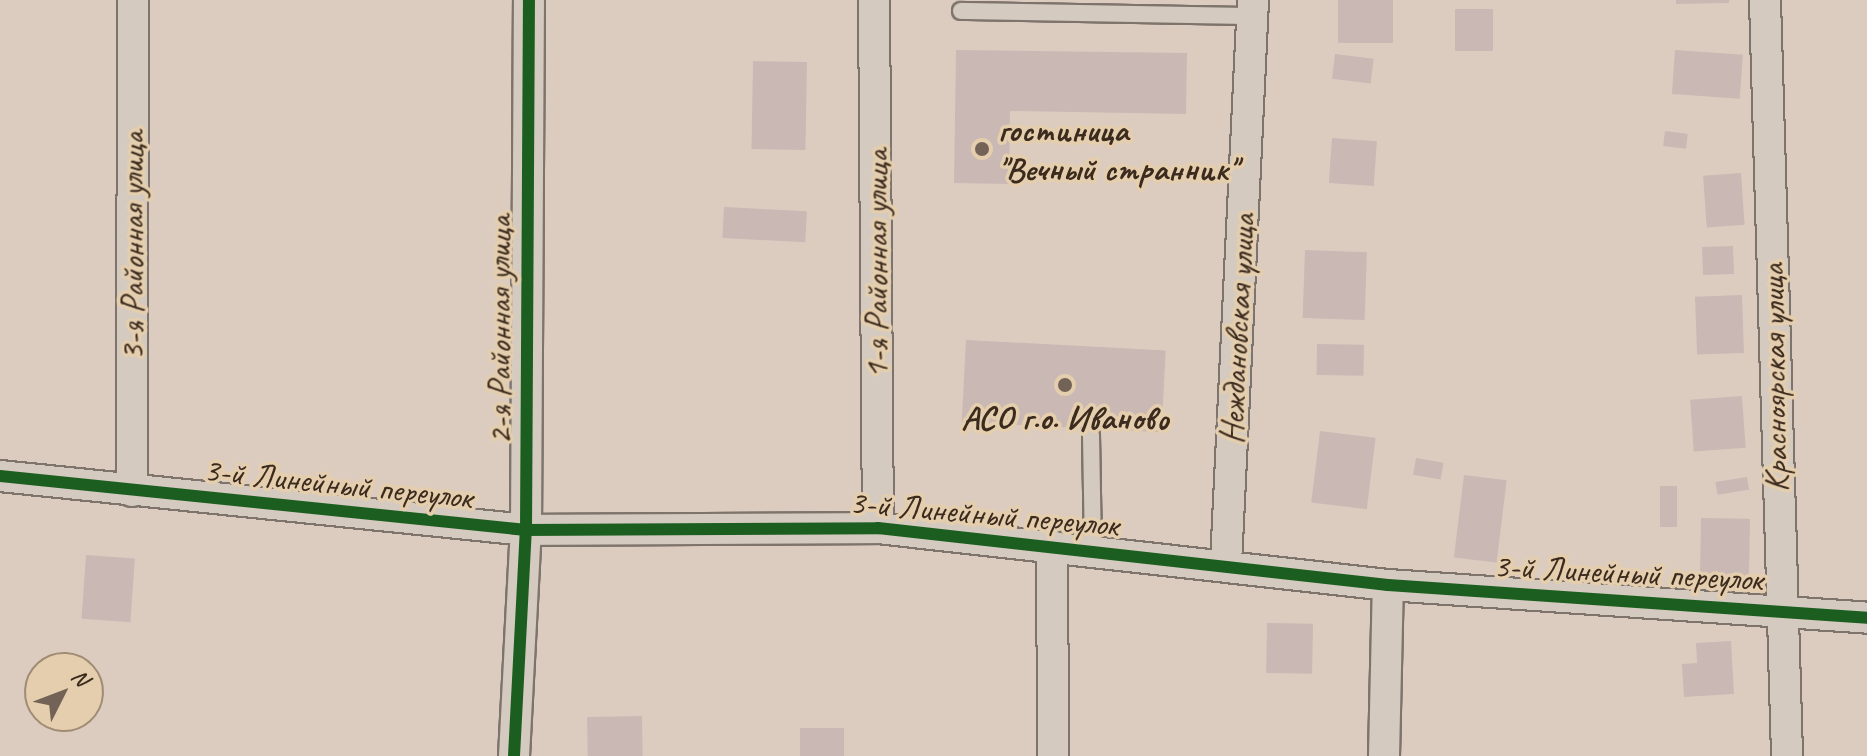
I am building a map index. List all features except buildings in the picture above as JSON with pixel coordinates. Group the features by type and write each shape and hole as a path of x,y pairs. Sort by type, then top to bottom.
{"street":[{"name":"3-я Районная улица","path":"132,491 133,0"},
{"name":"2-я Районная улица","path":"514,756 526,530 529,0"},
{"name":"1-я Районная улица","path":"874,0 878,528"},
{"name":"Красноярская улица","path":"1765,0 1780,609 1787,756"},
{"name":"Неждановская улица","path":"1226,563 1253,8"},
{"name":"3-й Линейный переулок","path":"0,476 526,530 878,528 1226,563 1388,585 1780,609 1867,618"},
{"path":"1052,546 1053,756"},
{"path":"1384,756 1388,585"}],"lane":[{"path":"961,11 1253,8"},
{"path":"1091,435 1093,550"}],"cycle path":[{"path":"514,756 526,530 529,0"},
{"path":"0,476 526,530 878,528 1388,585 1867,618"}],"place":[{"name":"гостиница \"Вечный странник\"","path":"982,149"},
{"name":"АСО г.о. Иваново","path":"1065,385"}]}
